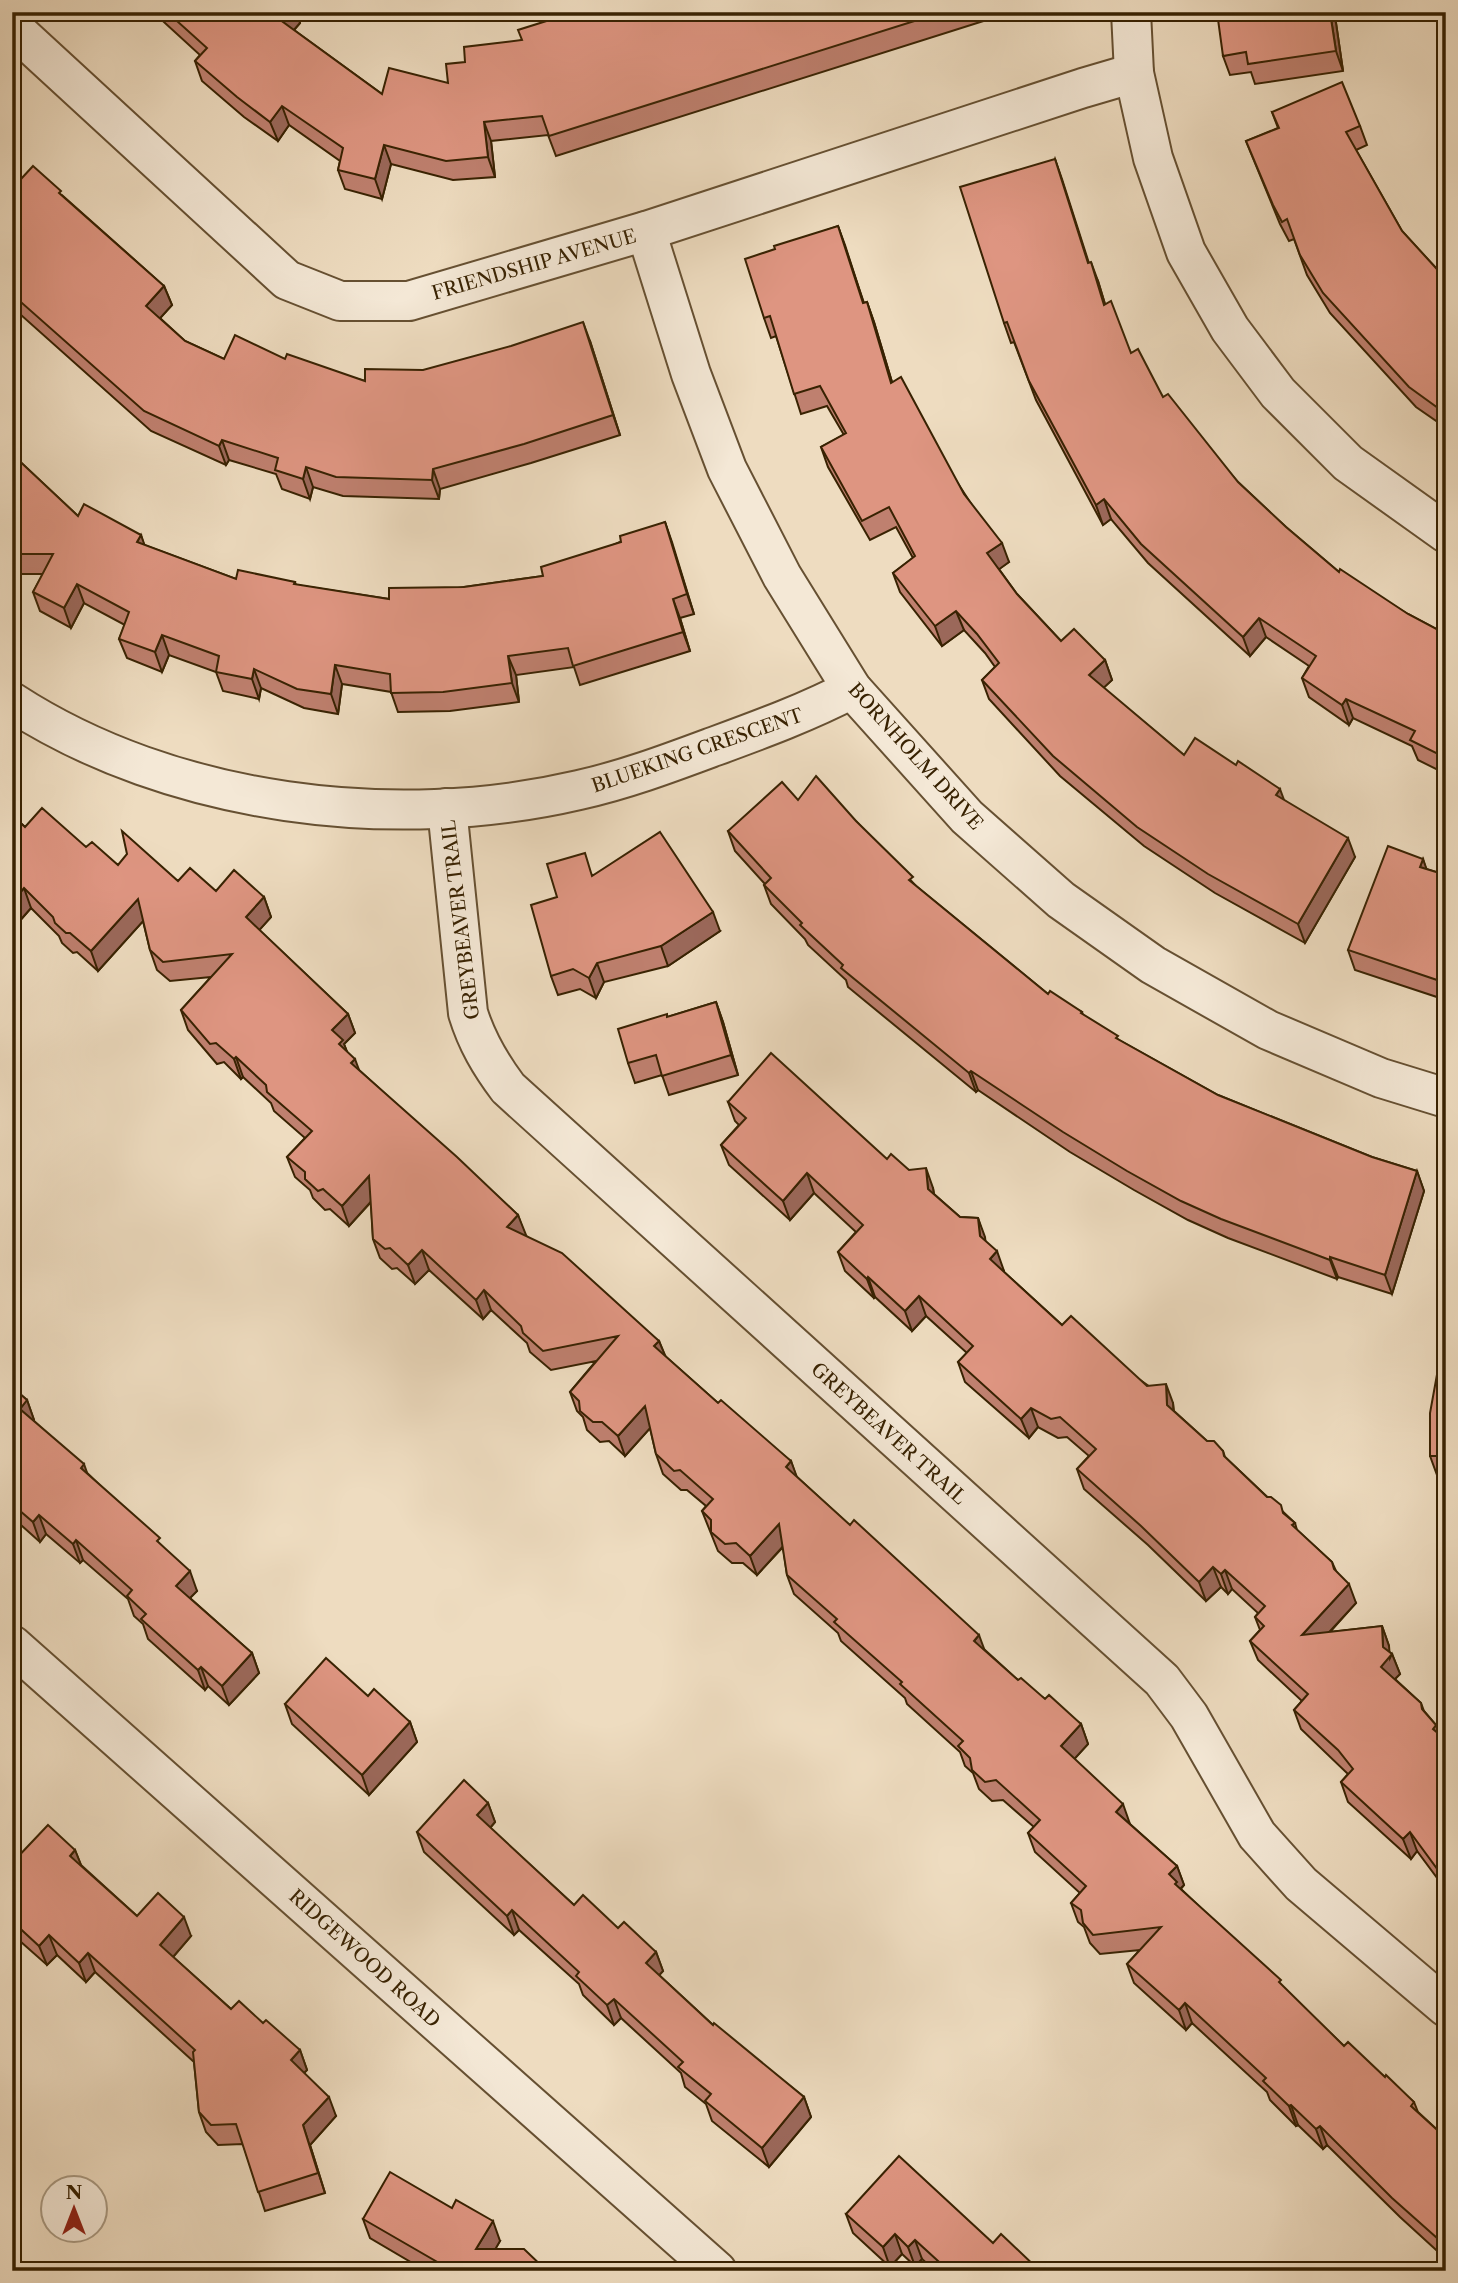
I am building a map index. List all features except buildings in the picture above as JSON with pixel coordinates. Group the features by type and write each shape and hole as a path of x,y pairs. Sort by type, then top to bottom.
{"street":[{"path":"1131,12 1134,73 1153,158 1186,252 1230,329 1278,393 1348,463 1446,533"},
{"name":"FRIENDSHIP AVENUE","path":"12,27 287,281 340,301 409,301 646,231 1134,73"},
{"name":"BORNHOLM DRIVE","path":"646,231 691,374 727,469 782,576 852,689 967,817 1061,900 1153,965 1268,1030 1381,1078 1446,1098"},
{"name":"BLUEKING CRESCENT","path":"12,702 44,723 131,762 250,795 370,810 447,808 579,791 638,774 805,713 852,689"},
{"name":"GREYBEAVER TRAIL","path":"447,808 468,1013 475,1038 508,1088 1162,1680 1189,1716 1257,1835 1301,1884 1446,2007"},
{"name":"RIDGEWOOD ROAD","path":"12,1645 717,2271"}]}
